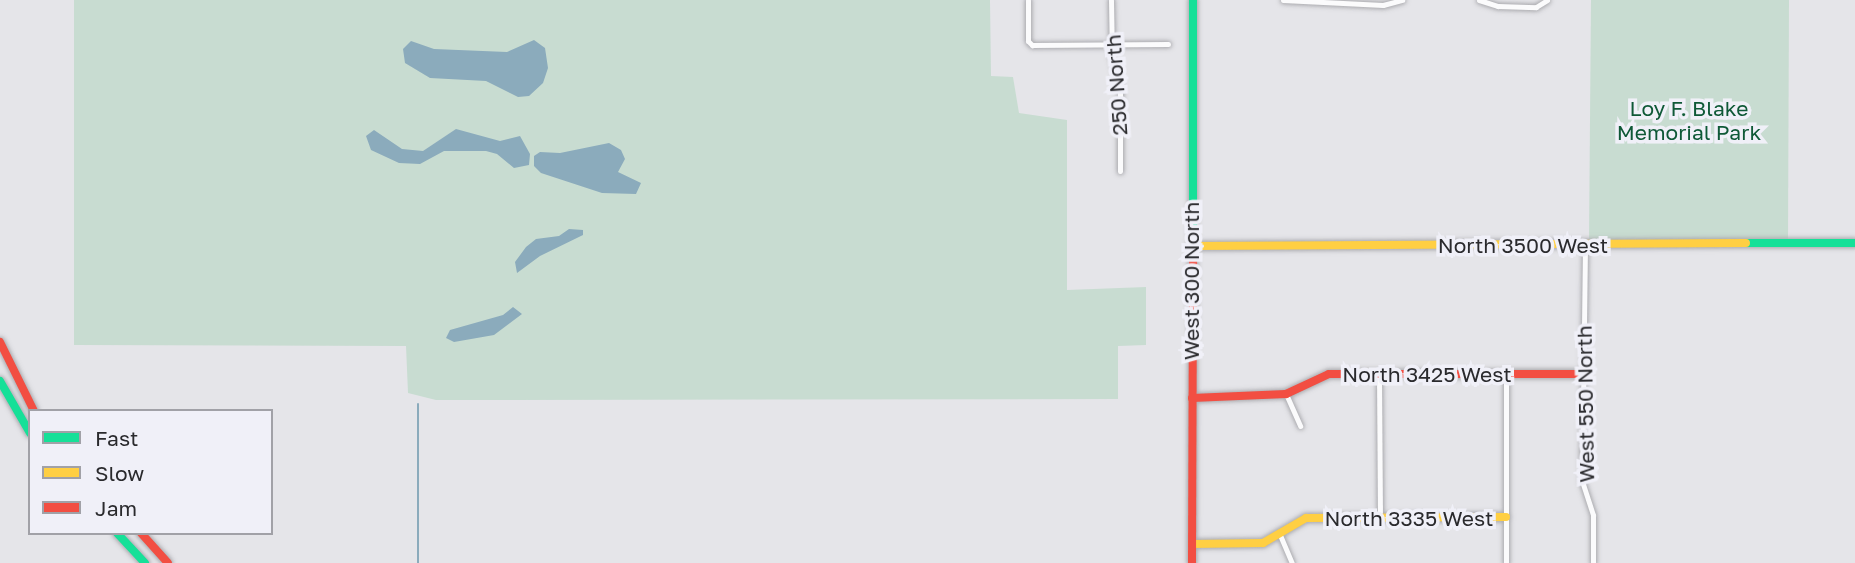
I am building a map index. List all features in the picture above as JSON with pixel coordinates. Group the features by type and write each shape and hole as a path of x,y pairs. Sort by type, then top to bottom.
{"street":[{"path":"1028,0 1030,44 1168,44"},
{"name":"250 North","path":"1111,0 1111,45 1120,90 1120,171"},
{"name":"West 300 North","path":"1192,563 1193,0"},
{"path":"1283,0 1383,5 1402,0"},
{"path":"1479,0 1498,6 1546,2"},
{"name":"North 3500 West","path":"1191,246 1855,243"},
{"name":"West 550 North","path":"1585,245 1582,481 1593,515 1593,563"},
{"path":"0,342 33,409"},
{"name":"North 3425 West","path":"1192,398 1286,394 1329,374 1584,374"},
{"path":"1380,374 1380,518"},
{"path":"1506,374 1506,563"},
{"path":"0,381 28,430"},
{"path":"1286,394 1300,426"},
{"name":"North 3335 West","path":"1192,544 1263,542 1280,535 1306,518 1506,517"},
{"path":"119,535 145,563"},
{"path":"143,535 168,563"},
{"path":"1280,535 1292,563"}],"green space":[{"path":"74,0 990,0 991,76 1013,77 1019,113 1067,120 1067,290 1146,287 1146,345 1118,346 1118,399 436,400 408,393 406,346 74,345"},
{"name":"Loy F. Blake Memorial Park","path":"1591,0 1789,0 1788,240 1589,240"}],"water":[{"path":"534,40 545,48 548,68 543,83 529,96 518,97 486,81 430,78 405,63 403,49 411,41 434,49 507,52"},
{"path":"456,129 500,141 520,136 530,154 529,165 514,168 497,154 486,151 444,151 420,164 399,163 371,150 366,136 374,130 402,149 423,151"},
{"path":"609,143 621,150 625,159 618,172 641,183 636,194 602,193 541,173 534,166 534,156 540,152 560,153"},
{"path":"569,229 583,230 583,235 540,256 517,273 515,262 526,247 536,239 559,236"},
{"path":"513,307 522,314 494,335 454,342 446,338 450,330 503,315"}],"waterway":[{"path":"418,404 418,563"}],"traffic: fast":[{"path":"1193,0 1193,230"},
{"path":"1746,243 1855,243"},
{"path":"0,381 28,430"},
{"path":"119,535 145,563"}],"traffic: slow":[{"path":"1191,246 1746,243"},
{"path":"1192,544 1263,543 1306,518 1506,517"}],"traffic: jam":[{"path":"1192,563 1193,230"},
{"path":"0,342 33,409"},
{"path":"1192,398 1286,394 1329,374 1584,374"},
{"path":"143,535 168,563"}]}
